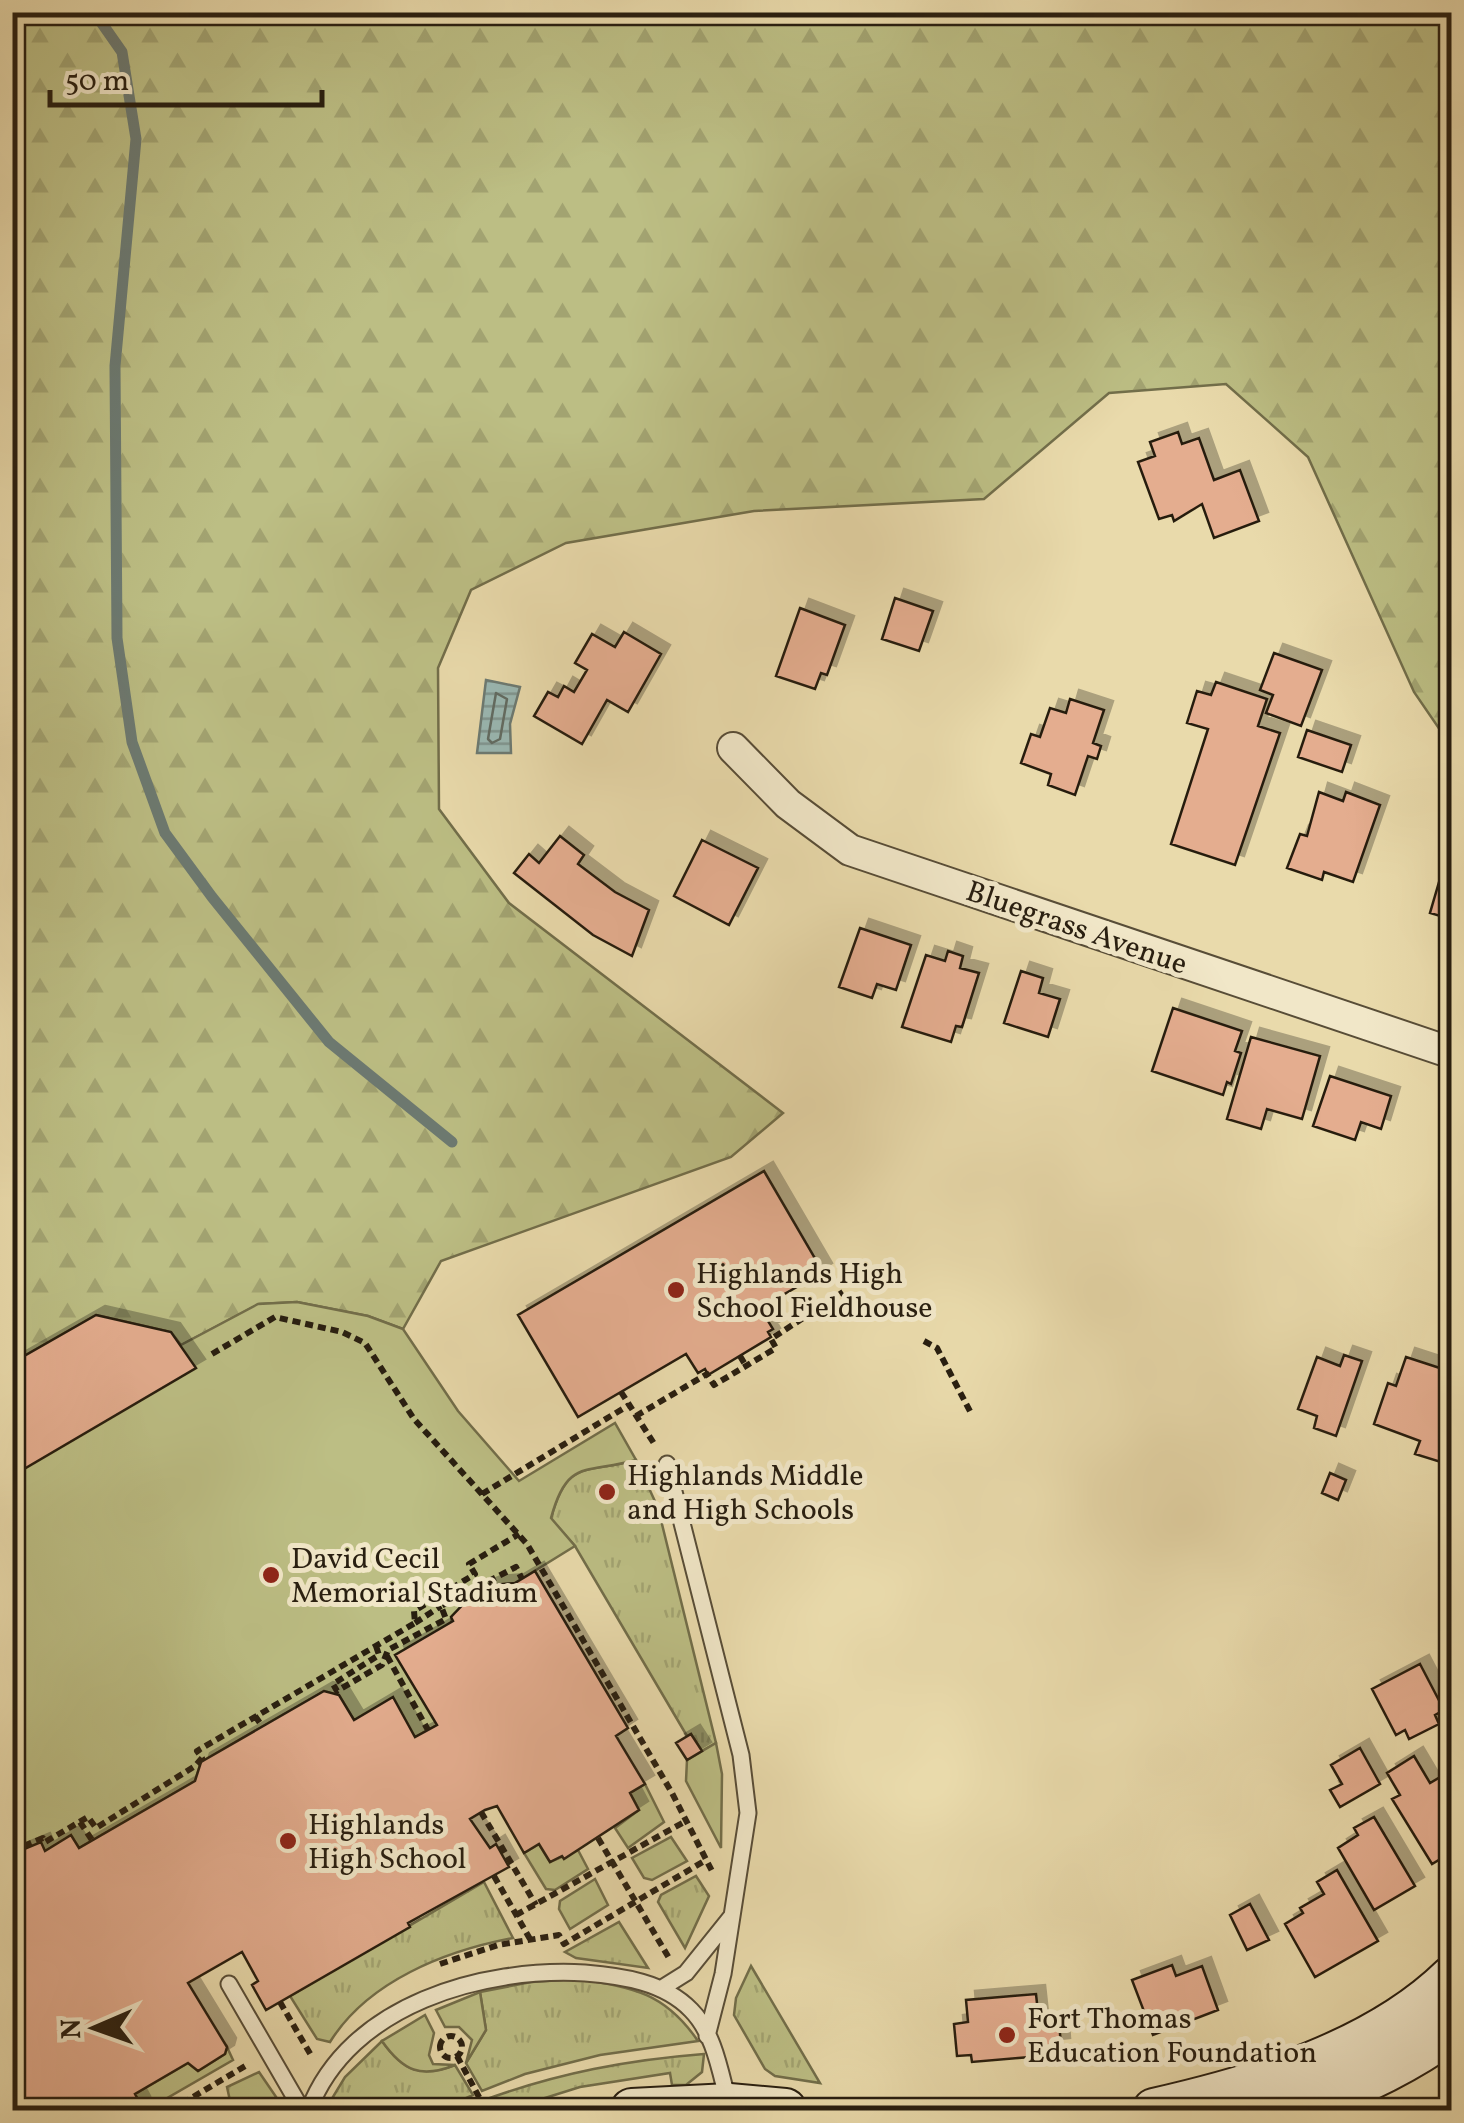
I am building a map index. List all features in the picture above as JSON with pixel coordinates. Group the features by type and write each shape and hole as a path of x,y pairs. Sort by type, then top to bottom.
{"main road":[{"path":"1181,2107 1353,2045 1398,2020 1452,1978"},
{"path":"1288,2110 1334,2095 1421,2052 1452,2030"},
{"path":"632,2110 729,2105 785,2110"}],"street":[{"name":"Bluegrass Avenue","path":"733,748 788,804 850,850 1452,1054"}],"lane":[{"path":"667,1464 741,1754 748,1813 734,1914 707,2036"},
{"path":"662,1988 680,1976 734,1914"},
{"path":"229,1984 305,2110 338,2063 364,2037 452,1989 547,1971 611,1975 662,1988 693,2011 707,2036 729,2105"}],"path":[{"path":"636,1416 707,1374 714,1385 746,1366 776,1348 771,1339 843,1292"},
{"path":"212,1354 275,1317 342,1332 365,1343 414,1419 518,1534 714,1875"},
{"path":"924,1340 936,1348 972,1415"},
{"path":"740,1356 746,1366"},
{"path":"621,1392 667,1464"},
{"path":"482,1494 629,1405"},
{"path":"415,1623 414,1610 475,1574 470,1564 518,1534"},
{"path":"12,1852 43,1838 45,1842 88,1818 96,1828 202,1758 197,1750 441,1606 516,1568 522,1579"},
{"path":"376,1646 379,1655 333,1684 337,1692 382,1666 386,1655 446,1619 441,1606"},
{"path":"386,1655 428,1730"},
{"path":"255,1716 262,1726"},
{"path":"175,1778 181,1790"},
{"path":"481,1812 536,1904"},
{"path":"516,1915 686,1821"},
{"path":"80,1822 92,1840"},
{"path":"598,1838 680,1976"},
{"path":"494,1876 530,1939"},
{"path":"280,2002 320,2065"},
{"path":"457,2056 486,2110"},
{"path":"171,2110 227,2075"}],"green space":[{"path":"13,13 1451,13 1451,746 1414,692 1308,457 1226,384 1109,393 984,499 754,511 566,543 471,590 438,668 439,809 509,903 783,1113 731,1157 441,1261 403,1329 368,1316 297,1302 259,1304 181,1345 13,1363 12,683 18,675 12,515"},
{"name":"David Cecil Memorial Stadium","path":"297,1302 368,1316 403,1329 458,1411 519,1481 615,1423 636,1460 572,1477 557,1499 551,1518 575,1546 515,1583 492,1585 475,1592 452,1616 437,1725 415,1737 354,1720 339,1695 324,1691 201,1762 195,1781 79,1848 71,1836 45,1851 40,1843 13,1854 12,1363 96,1315 171,1332 181,1345 258,1304"},
{"path":"636,1460 658,1508 716,1743 702,1751 691,1734 687,1736 575,1546 551,1519 564,1486 572,1477"},
{"path":"716,1743 722,1774 721,1848 686,1781 687,1760"},
{"path":"645,1784 664,1822 628,1848 615,1828 639,1810 630,1793"},
{"path":"671,1837 687,1861 652,1880 644,1878 632,1858"},
{"path":"539,1844 550,1862 578,1850 588,1869 555,1890 546,1889 524,1853"},
{"path":"696,1876 709,1896 685,1948 658,1902 661,1895"},
{"path":"595,1879 608,1905 570,1929 559,1909 560,1901"},
{"path":"484,1882 513,1938 461,1951 410,1972 365,2002 330,2042 317,2039 290,1996"},
{"path":"619,1922 648,1968 576,1958 565,1952"},
{"path":"751,1966 820,2083 775,2076 765,2069 734,2015 736,1998"},
{"path":"579,1979 647,1995 673,2012 698,2041 600,2055 525,2074 482,2091 466,2063 486,2030 480,1992 531,1982"},
{"path":"480,1992 486,2030 466,2063 472,2040 459,2027 445,2027 436,2010"},
{"path":"425,2015 434,2033 429,2055 433,2064 455,2065 432,2071 414,2070 397,2059 382,2041"},
{"path":"382,2041 397,2059 414,2069 432,2071 455,2065 473,2095 440,2110 325,2110 345,2077"},
{"path":"227,2047 233,2060 164,2100 159,2110 141,2105 135,2094 188,2063 198,2071 225,2054"},
{"path":"704,2054 702,2072 686,2085 672,2085 670,2073 580,2087 507,2110 491,2110 487,2099 594,2069"},
{"path":"259,2072 285,2110 232,2110 227,2087"}],"water":[{"path":"486,680 520,687 510,724 511,753 477,753"}],"building":[{"path":"1178,432 1182,444 1199,438 1214,480 1240,470 1259,521 1214,538 1202,504 1174,521 1172,515 1159,519 1138,462 1155,456 1150,442"},
{"path":"895,598 933,611 919,651 882,639"},
{"path":"800,608 845,625 827,675 821,673 815,689 776,676"},
{"path":"624,632 661,654 628,712 607,700 582,744 534,716 548,692 558,697 564,686 574,692 587,670 575,663 592,634 615,647"},
{"path":"1274,653 1322,670 1301,726 1266,713 1273,695 1260,690"},
{"path":"1216,682 1267,699 1258,726 1280,733 1235,865 1171,844 1208,729 1187,723 1197,691 1211,695"},
{"path":"1070,699 1104,710 1093,743 1101,746 1097,759 1088,756 1075,795 1048,785 1051,774 1021,763 1031,734 1040,737 1050,708 1066,713"},
{"path":"1307,730 1351,745 1342,772 1298,757"},
{"path":"1319,792 1343,801 1346,792 1380,805 1353,882 1324,872 1322,880 1287,868 1300,834 1307,836"},
{"path":"560,836 584,855 578,864 615,892 649,910 632,956 593,935 514,873 529,854 539,863"},
{"path":"702,840 758,868 729,925 674,896"},
{"path":"1444,865 1452,867 1452,926 1442,923 1444,917 1430,913"},
{"path":"860,928 911,945 896,990 877,984 872,998 839,987"},
{"path":"948,951 963,956 960,968 979,973 962,1027 956,1026 951,1042 902,1027 926,955 945,961"},
{"path":"1021,971 1043,978 1039,993 1060,999 1048,1037 1004,1023"},
{"path":"1173,1008 1242,1031 1235,1051 1241,1053 1231,1084 1227,1082 1223,1095 1152,1071"},
{"path":"1251,1037 1320,1056 1302,1119 1267,1109 1261,1129 1227,1119"},
{"path":"1330,1076 1391,1096 1381,1129 1361,1122 1355,1140 1313,1126"},
{"name":"Highlands High School Fieldhouse","path":"764,1171 823,1272 760,1308 773,1329 768,1332 771,1337 708,1375 705,1369 698,1373 686,1354 578,1417 518,1315"},
{"path":"96,1315 171,1332 196,1368 12,1476 12,1363"},
{"path":"1344,1355 1362,1361 1336,1436 1314,1428 1317,1416 1298,1409 1317,1357 1340,1366"},
{"path":"1406,1357 1452,1372 1452,1440 1444,1463 1415,1454 1420,1441 1374,1424 1388,1383 1396,1386"},
{"path":"1330,1473 1346,1480 1338,1500 1322,1493"},
{"name":"Highlands High School","path":"535,1571 628,1728 616,1736 645,1784 630,1793 639,1810 564,1859 562,1856 550,1862 539,1844 524,1853 497,1806 485,1810 470,1819 490,1848 496,1844 509,1867 408,1923 410,1927 266,2010 252,1985 258,1981 242,1952 188,1983 227,2047 225,2054 198,2071 188,2063 135,2094 141,2105 132,2110 12,2110 12,1854 41,1842 45,1851 71,1835 79,1848 195,1781 201,1762 324,1691 339,1695 354,1720 393,1697 415,1737 437,1725 395,1655 453,1621 451,1617 475,1592 492,1585 515,1583"},
{"path":"1420,1664 1444,1710 1435,1715 1439,1724 1409,1739 1405,1730 1396,1735 1372,1689"},
{"path":"691,1734 702,1751 687,1760 676,1743"},
{"path":"1360,1748 1380,1784 1340,1807 1330,1790 1342,1784 1331,1765"},
{"path":"1414,1756 1430,1783 1442,1776 1452,1791 1452,1852 1432,1864 1392,1799 1400,1795 1387,1773"},
{"path":"1374,1817 1415,1886 1374,1910 1338,1848 1358,1835 1354,1828"},
{"path":"1337,1870 1378,1941 1315,1977 1285,1924 1303,1913 1300,1908 1324,1894 1317,1882"},
{"path":"1250,1904 1269,1940 1247,1950 1230,1915"},
{"path":"1172,1965 1176,1976 1202,1966 1218,2010 1153,2035 1132,1980"},
{"name":"Fort Thomas Education Foundation","path":"1036,1994 1039,2022 1059,2020 1061,2047 1041,2049 1042,2056 972,2062 971,2055 957,2056 954,2024 968,2022 966,2000"}],"waterway":[{"path":"94,12 122,52 136,139 115,366 117,638 132,742 165,833 212,897 329,1042 452,1142"}],"place":[{"name":"Highlands High School Fieldhouse","path":"676,1290"},
{"name":"Highlands Middle and High Schools","path":"607,1492"},
{"name":"David Cecil Memorial Stadium","path":"271,1575"},
{"name":"Highlands High School","path":"288,1841"},
{"name":"Fort Thomas Education Foundation","path":"1007,2035"}]}
